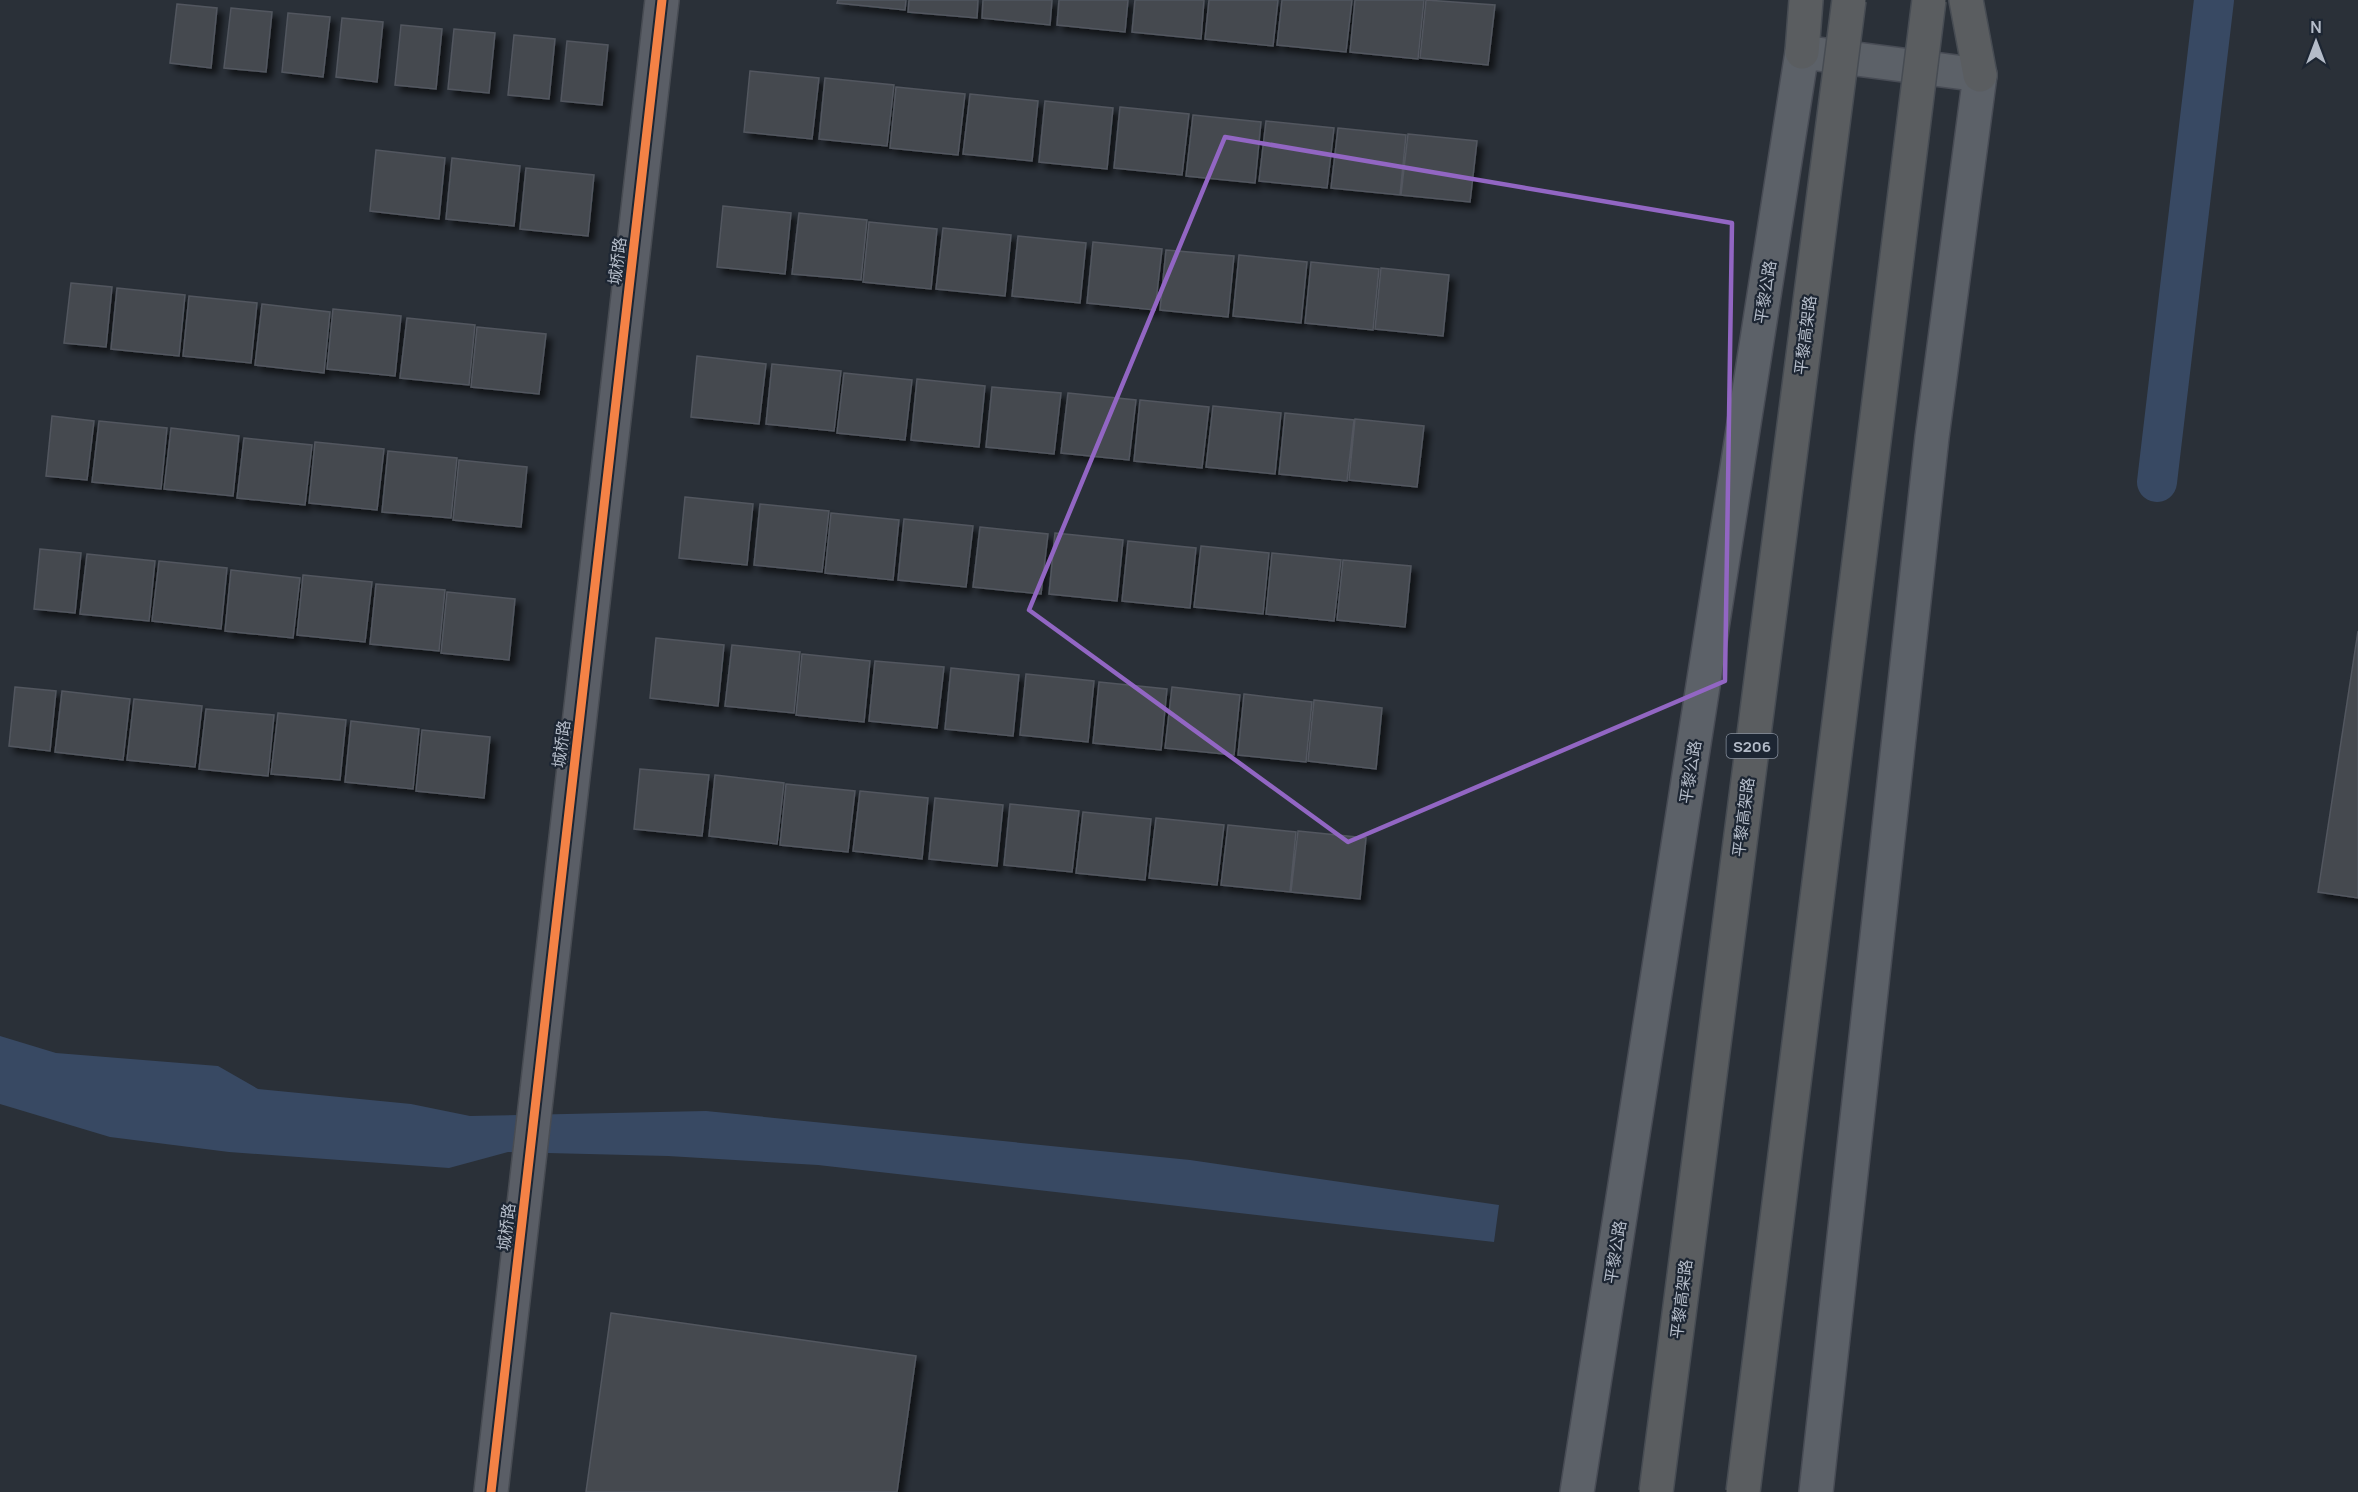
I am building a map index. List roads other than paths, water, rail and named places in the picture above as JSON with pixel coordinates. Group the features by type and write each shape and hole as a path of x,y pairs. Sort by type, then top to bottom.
{"highway":[{"name":"平黎公路","path":"1802,52 1806,0"},
{"name":"平黎高架路","path":"1656,1492 1849,0"},
{"path":"1743,1492 1929,0"},
{"path":"1966,0 1980,75"}],"main road":[{"path":"1802,52 1980,75 1932,437 1816,1492"},
{"name":"平黎公路","path":"1577,1492 1802,52"}],"street":[{"name":"城桥路","path":"491,1492 662,0"}],"water":[{"path":"0,1036 56,1053 218,1066 258,1089 411,1104 470,1116 706,1111 1190,1160 1499,1205 1494,1242 818,1165 668,1156 508,1152 449,1168 229,1152 110,1137 0,1104"}],"waterway":[{"path":"2157,482 2214,0"}]}
